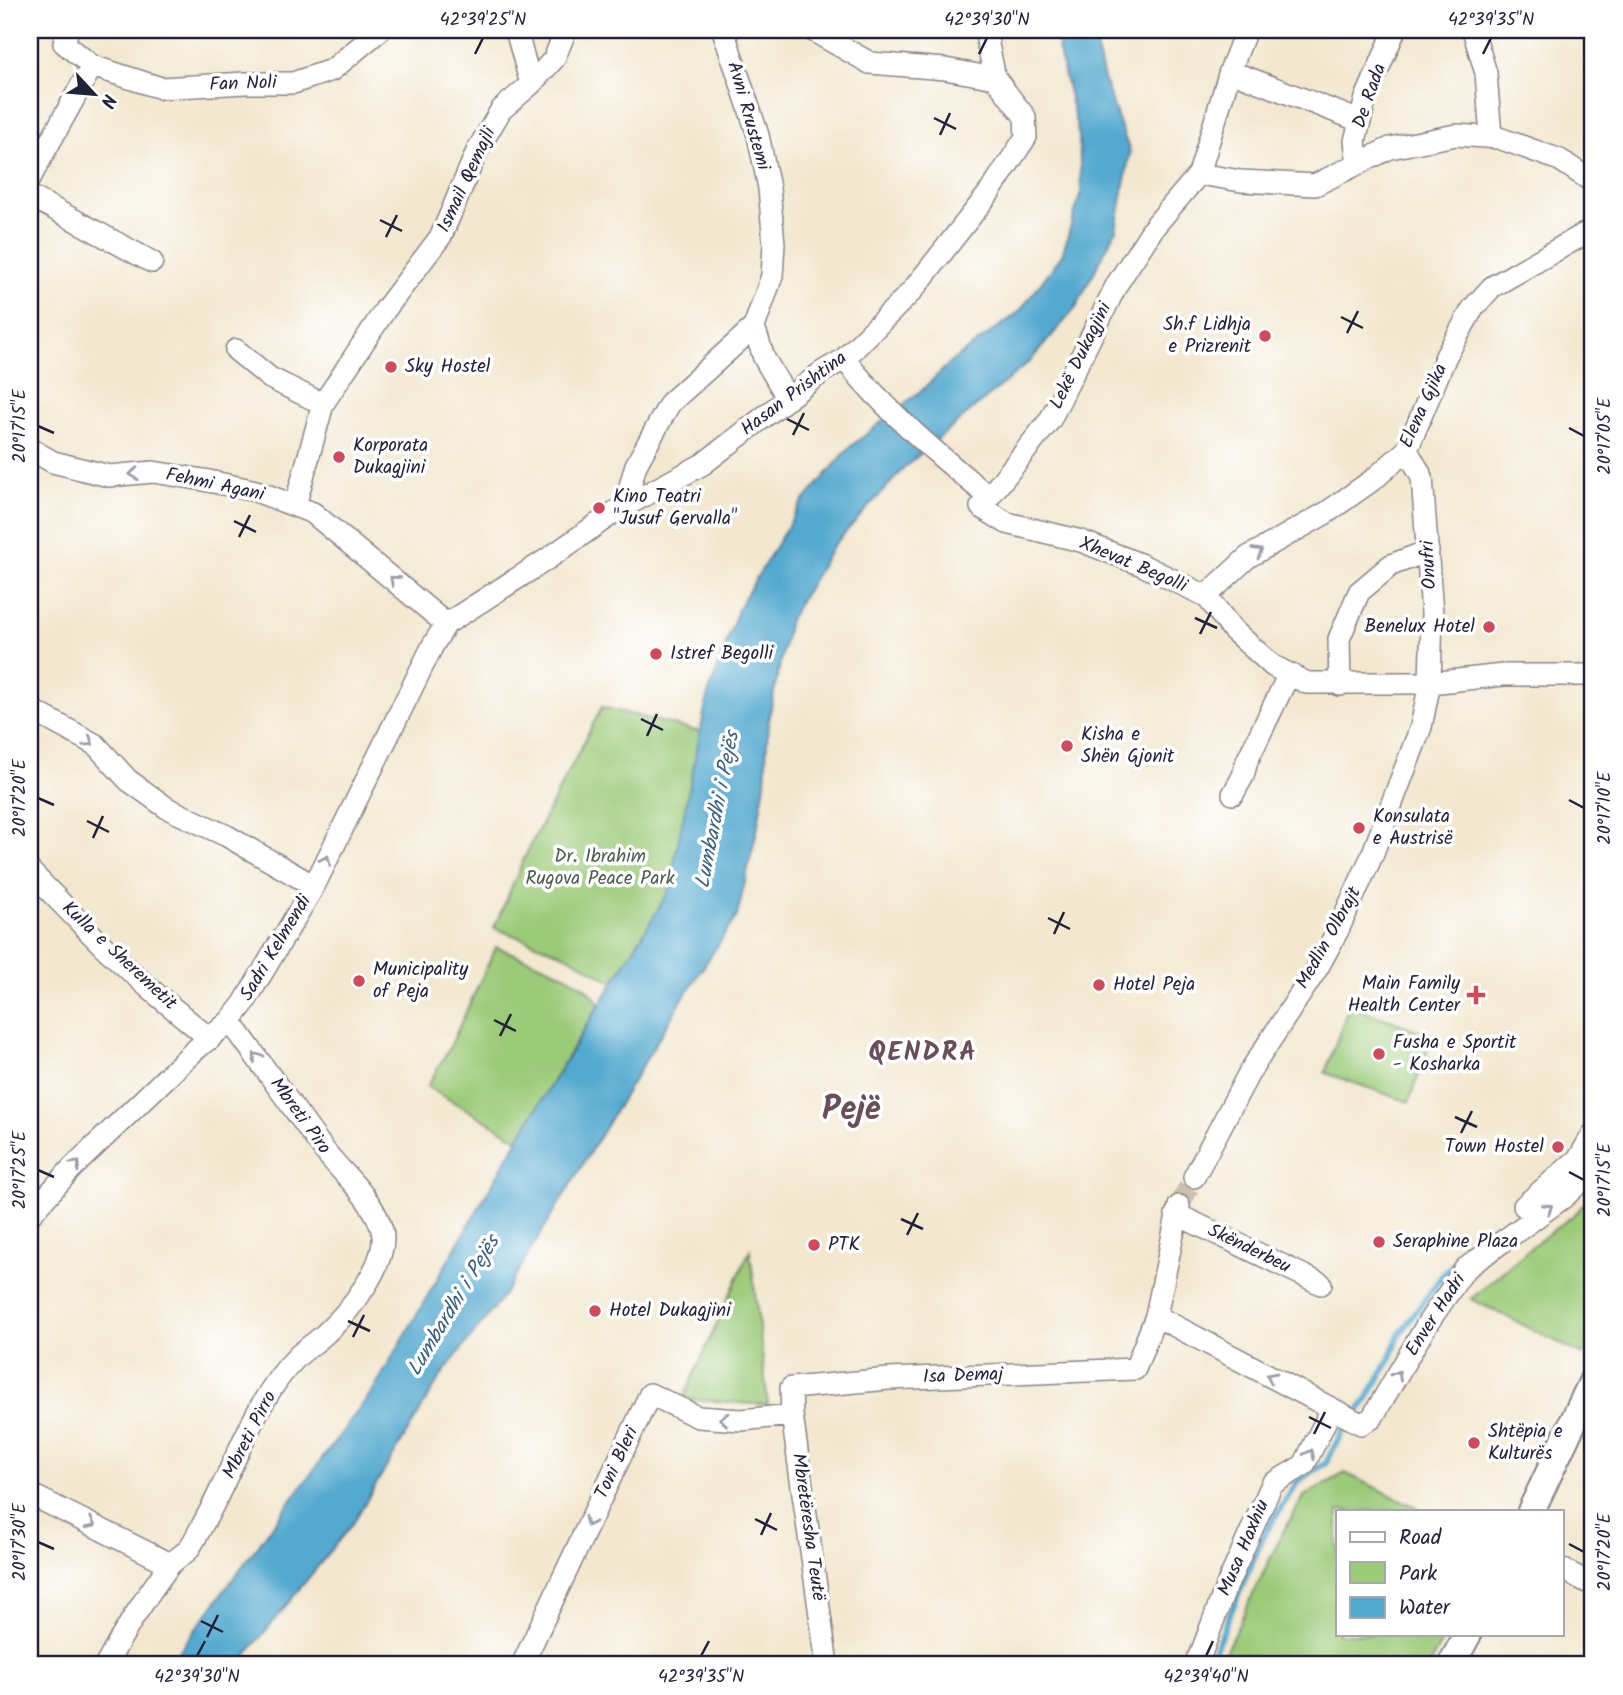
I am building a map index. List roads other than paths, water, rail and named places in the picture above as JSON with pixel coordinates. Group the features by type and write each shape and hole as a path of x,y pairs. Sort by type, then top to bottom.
{"main road":[{"path":"1531,1510 1593,1380"},
{"path":"1451,1665 1467,1636"}],"street":[{"name":"Fan Noli","path":"92,66 161,88 293,83 332,70 380,30"},
{"path":"516,30 531,84"},
{"name":"Ismail Qemajli","path":"295,506 323,404 386,310 441,236 478,149 501,110 554,59 566,30"},
{"name":"Avni Rrustemi","path":"624,507 636,465 670,403 754,327 772,276 774,244 769,188 758,135 723,30"},
{"path":"812,30 870,63 945,69 995,78 985,30"},
{"name":"Lekë Dukagjini","path":"990,505 1050,420 1117,284 1154,227 1199,174 1230,71 1246,30"},
{"name":"De Rada","path":"1358,164 1355,141 1366,98 1395,30"},
{"path":"1473,30 1486,73 1491,137"},
{"path":"30,178 92,66 60,34"},
{"path":"1230,71 1360,121"},
{"name":"Hasan Prishtina","path":"446,625 624,507 703,464 822,372 844,359 912,291 989,193 1026,137 1025,117 995,78"},
{"path":"1199,174 1241,181 1315,185 1390,148 1456,135 1499,138 1560,160 1593,183"},
{"path":"30,196 152,262"},
{"name":"Elena Gjika","path":"1206,596 1248,557 1326,513 1374,479 1407,450 1446,356 1473,308 1492,287 1593,229"},
{"path":"754,327 764,358 788,399"},
{"path":"236,350 270,378 323,404"},
{"path":"844,359 886,407 990,505"},
{"name":"Fehmi Agani","path":"30,449 53,462 109,476 153,472 204,480 256,491 313,513 446,625"},
{"name":"Onufri","path":"1407,450 1422,477 1432,614 1430,683"},
{"name":"Xhevat Begolli","path":"990,505 1007,523 1081,541 1142,565 1206,596 1233,630 1273,666 1307,684 1430,683 1503,675 1593,675"},
{"path":"1340,685 1339,639 1359,592 1391,565 1428,551"},
{"name":"Sadri Kelmendi","path":"30,1216 72,1168 194,1051 230,1021 244,1003 314,886 433,645 446,625"},
{"path":"1233,794 1288,676"},
{"name":"Medlin Olbrajt","path":"1194,1177 1249,1073 1318,967 1361,881 1421,727 1430,683"},
{"path":"30,709 96,745 128,780 167,808 227,836 314,886"},
{"name":"Kulla e Sheremetit","path":"30,870 113,955 210,1039"},
{"name":"Mbreti Piro","path":"230,1021 324,1150 374,1208"},
{"path":"1524,1206 1579,1158 1593,1134"},
{"name":"Enver Hadri","path":"1346,1417 1372,1418 1429,1321 1465,1269 1564,1197 1593,1170"},
{"name":"Mbreti Pirro","path":"106,1665 124,1632 170,1564 188,1550 220,1495 253,1424 284,1371 327,1332 368,1281 383,1247 383,1232 374,1208"},
{"name":"Skënderbeu","path":"1156,1316 1178,1210 1321,1284"},
{"path":"1156,1316 1346,1417"},
{"name":"Isa Demaj","path":"791,1388 889,1379 1135,1369 1156,1316"},
{"name":"Mbretëresha Teutë","path":"791,1388 792,1415 827,1665"},
{"name":"Toni Bleri","path":"522,1665 650,1395 698,1417 741,1420 792,1415"},
{"name":"Musa Haxhiu","path":"1194,1665 1272,1484 1304,1465 1346,1417"},
{"path":"30,1494 170,1564"},
{"path":"1564,1571 1593,1585"}],"water":[{"name":"Lumbardhi i Pejës","path":"1054,30 1092,30 1105,83 1130,152 1116,230 1075,309 1030,361 906,466 833,546 789,620 768,722 765,783 757,830 737,916 685,995 502,1298 443,1373 353,1523 238,1665 169,1665 374,1389 518,1139 668,893 707,698 739,607 801,504 850,447 922,390 952,361 1019,312 1062,255 1081,192 1079,136"}],"waterway":[{"path":"1208,1665 1265,1533 1298,1481 1326,1463 1342,1432 1364,1404 1391,1357 1399,1335 1444,1273 1491,1228 1504,1225 1524,1212"}],"tunnel":[{"path":"1179,1206 1194,1177"}],"place":[{"name":"Sh.f Lidhja e Prizrenit","path":"1265,336"},
{"name":"Sky Hostel","path":"391,367"},
{"name":"Korporata Dukagjini","path":"339,457"},
{"name":"Kino Teatri \"Jusuf Gervalla\"","path":"599,508"},
{"name":"Benelux Hotel","path":"1489,627"},
{"name":"Istref Begolli","path":"656,654"},
{"name":"Kisha e Shën Gjonit","path":"1067,746"},
{"name":"Konsulata e Austrisë","path":"1359,828"},
{"name":"Municipality of Peja","path":"359,981"},
{"name":"Hotel Peja","path":"1099,985"},
{"name":"Main Family Health Center","path":"1476,995"},
{"name":"Fusha e Sportit - Kosharka","path":"1379,1054"},
{"name":"Town Hostel","path":"1558,1147"},
{"name":"Seraphine Plaza","path":"1379,1242"},
{"name":"PTK","path":"814,1245"},
{"name":"Hotel Dukagjini","path":"595,1311"},
{"name":"Shtëpia e Kulturës","path":"1474,1443"}],"district":[{"name":"QENDRA","path":"923,1053"},
{"name":"Pejë","path":"851,1110"}],"park label":[{"name":"Dr. Ibrahim Rugova Peace Park","path":"600,868"}]}
